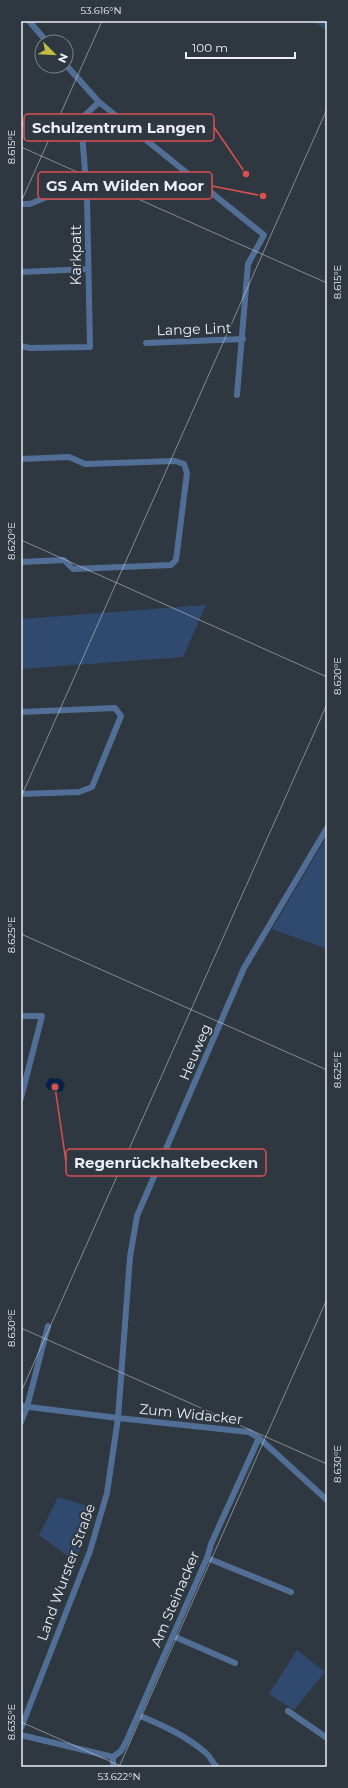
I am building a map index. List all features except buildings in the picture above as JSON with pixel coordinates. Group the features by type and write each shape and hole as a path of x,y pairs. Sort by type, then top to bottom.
{"street":[{"path":"29,21 40,34"},
{"path":"74,74 99,102 264,235 248,264 243,339 237,395"},
{"path":"21,124 82,119 99,102"},
{"name":"Karkpatt","path":"21,346 30,348 90,347 88,197 82,119"},
{"path":"21,204 30,204 47,197 88,197"},
{"path":"21,272 88,269"},
{"name":"Lange Lint","path":"146,343 243,339"},
{"path":"21,459 69,457 85,464 175,461 184,464 187,473 176,560 171,565 73,569 64,560 21,562"},
{"path":"21,712 115,708 121,716 92,787 79,792 21,794"},
{"name":"Heuweg","path":"127,1300 130,1257 137,1216 244,968 327,828"},
{"path":"21,1016 42,1016 21,1098"},
{"name":"Land Wurster Straße","path":"21,1728 90,1551 107,1493 118,1418 127,1300"},
{"path":"21,1422 48,1326"},
{"name":"Zum Widacker","path":"24,1407 249,1432 259,1438"},
{"path":"259,1438 327,1500"},
{"name":"Am Steinacker","path":"113,1757 121,1751 138,1715 207,1558 211,1544 259,1438"},
{"path":"207,1558 291,1592"},
{"path":"173,1636 235,1663"},
{"path":"288,1711 327,1738"},
{"path":"138,1715 176,1732 207,1754 212,1763 217,1767"},
{"path":"21,1735 113,1757 113,1767"}],"shaded area":[{"path":"313,21 327,21 327,31"},
{"path":"206,605 183,657 21,669 21,619"},
{"path":"327,836 327,949 272,929"},
{"path":"50,1078 60,1079 65,1084 62,1092 49,1090 45,1085"},
{"path":"58,1497 94,1508 76,1562 39,1535"},
{"path":"297,1650 325,1672 294,1710 269,1694"}],"place":[{"name":"Schulzentrum Langen","path":"246,174"},
{"name":"GS Am Wilden Moor","path":"263,196"},
{"name":"Regenrückhaltebecken","path":"55,1087"}]}
